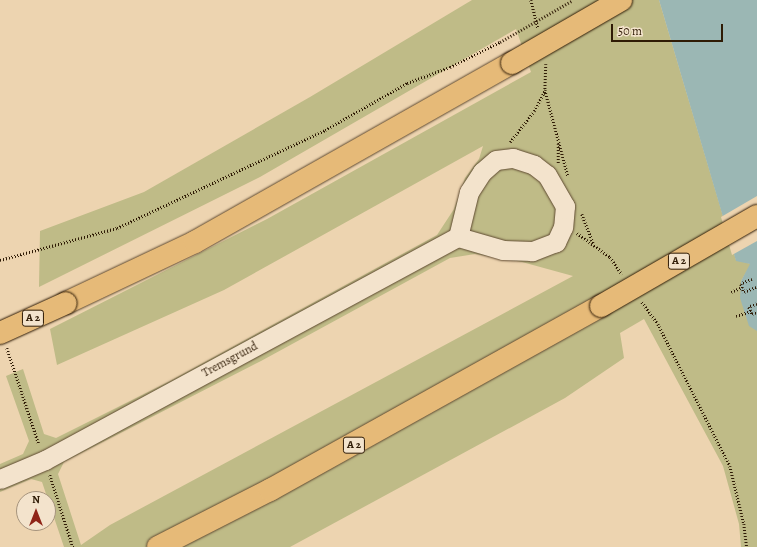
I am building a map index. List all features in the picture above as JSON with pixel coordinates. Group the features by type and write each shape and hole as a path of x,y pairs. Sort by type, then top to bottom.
{"highway":[{"name":"A 2","path":"2,337 66,303 194,242 621,0"},
{"name":"A 2","path":"158,547 284,483 601,306 757,216"}],"street":[{"path":"513,158 534,165 547,175 565,206 561,232 556,242 532,251 503,250 458,237 469,192 482,172 496,160 513,158"},
{"name":"Tremsgrund","path":"0,479 45,460 458,237"}],"path":[{"path":"0,260 117,228 325,130 407,83 450,67 500,42 573,0"},
{"path":"496,160 534,112 545,90 558,140"},
{"path":"594,245 610,257 623,276"},
{"path":"730,292 742,287 741,284 752,279"},
{"path":"742,287 744,292 756,287"},
{"path":"641,300 658,324 730,466 744,524 747,547"},
{"path":"750,311 749,307 757,304"},
{"path":"736,316 750,311 752,314 757,312"},
{"path":"2,337 74,547"}],"shaded area":[{"path":"472,0 659,0 736,260 751,264 741,281 757,331 757,547 741,547 739,524 723,466 644,319 620,333 624,358 565,398 290,547 64,547 56,523 56,491 45,491 42,482 31,479 0,492 0,464 23,454 29,441 6,376 23,369 44,434 56,438 170,381 437,235 454,209 465,178 479,159 483,146 224,290 57,365 50,329 267,219 531,72 516,29 260,177 39,287 40,231 144,192 310,97","holes":["475,254 522,262 573,276 110,525 81,545 58,474 64,462 261,361 450,258"]}],"water":[{"path":"659,0 757,0 757,331 749,326 740,298 741,281 750,264 736,261"}],"pier":[{"path":"757,196 757,241 732,255 721,217"}]}
